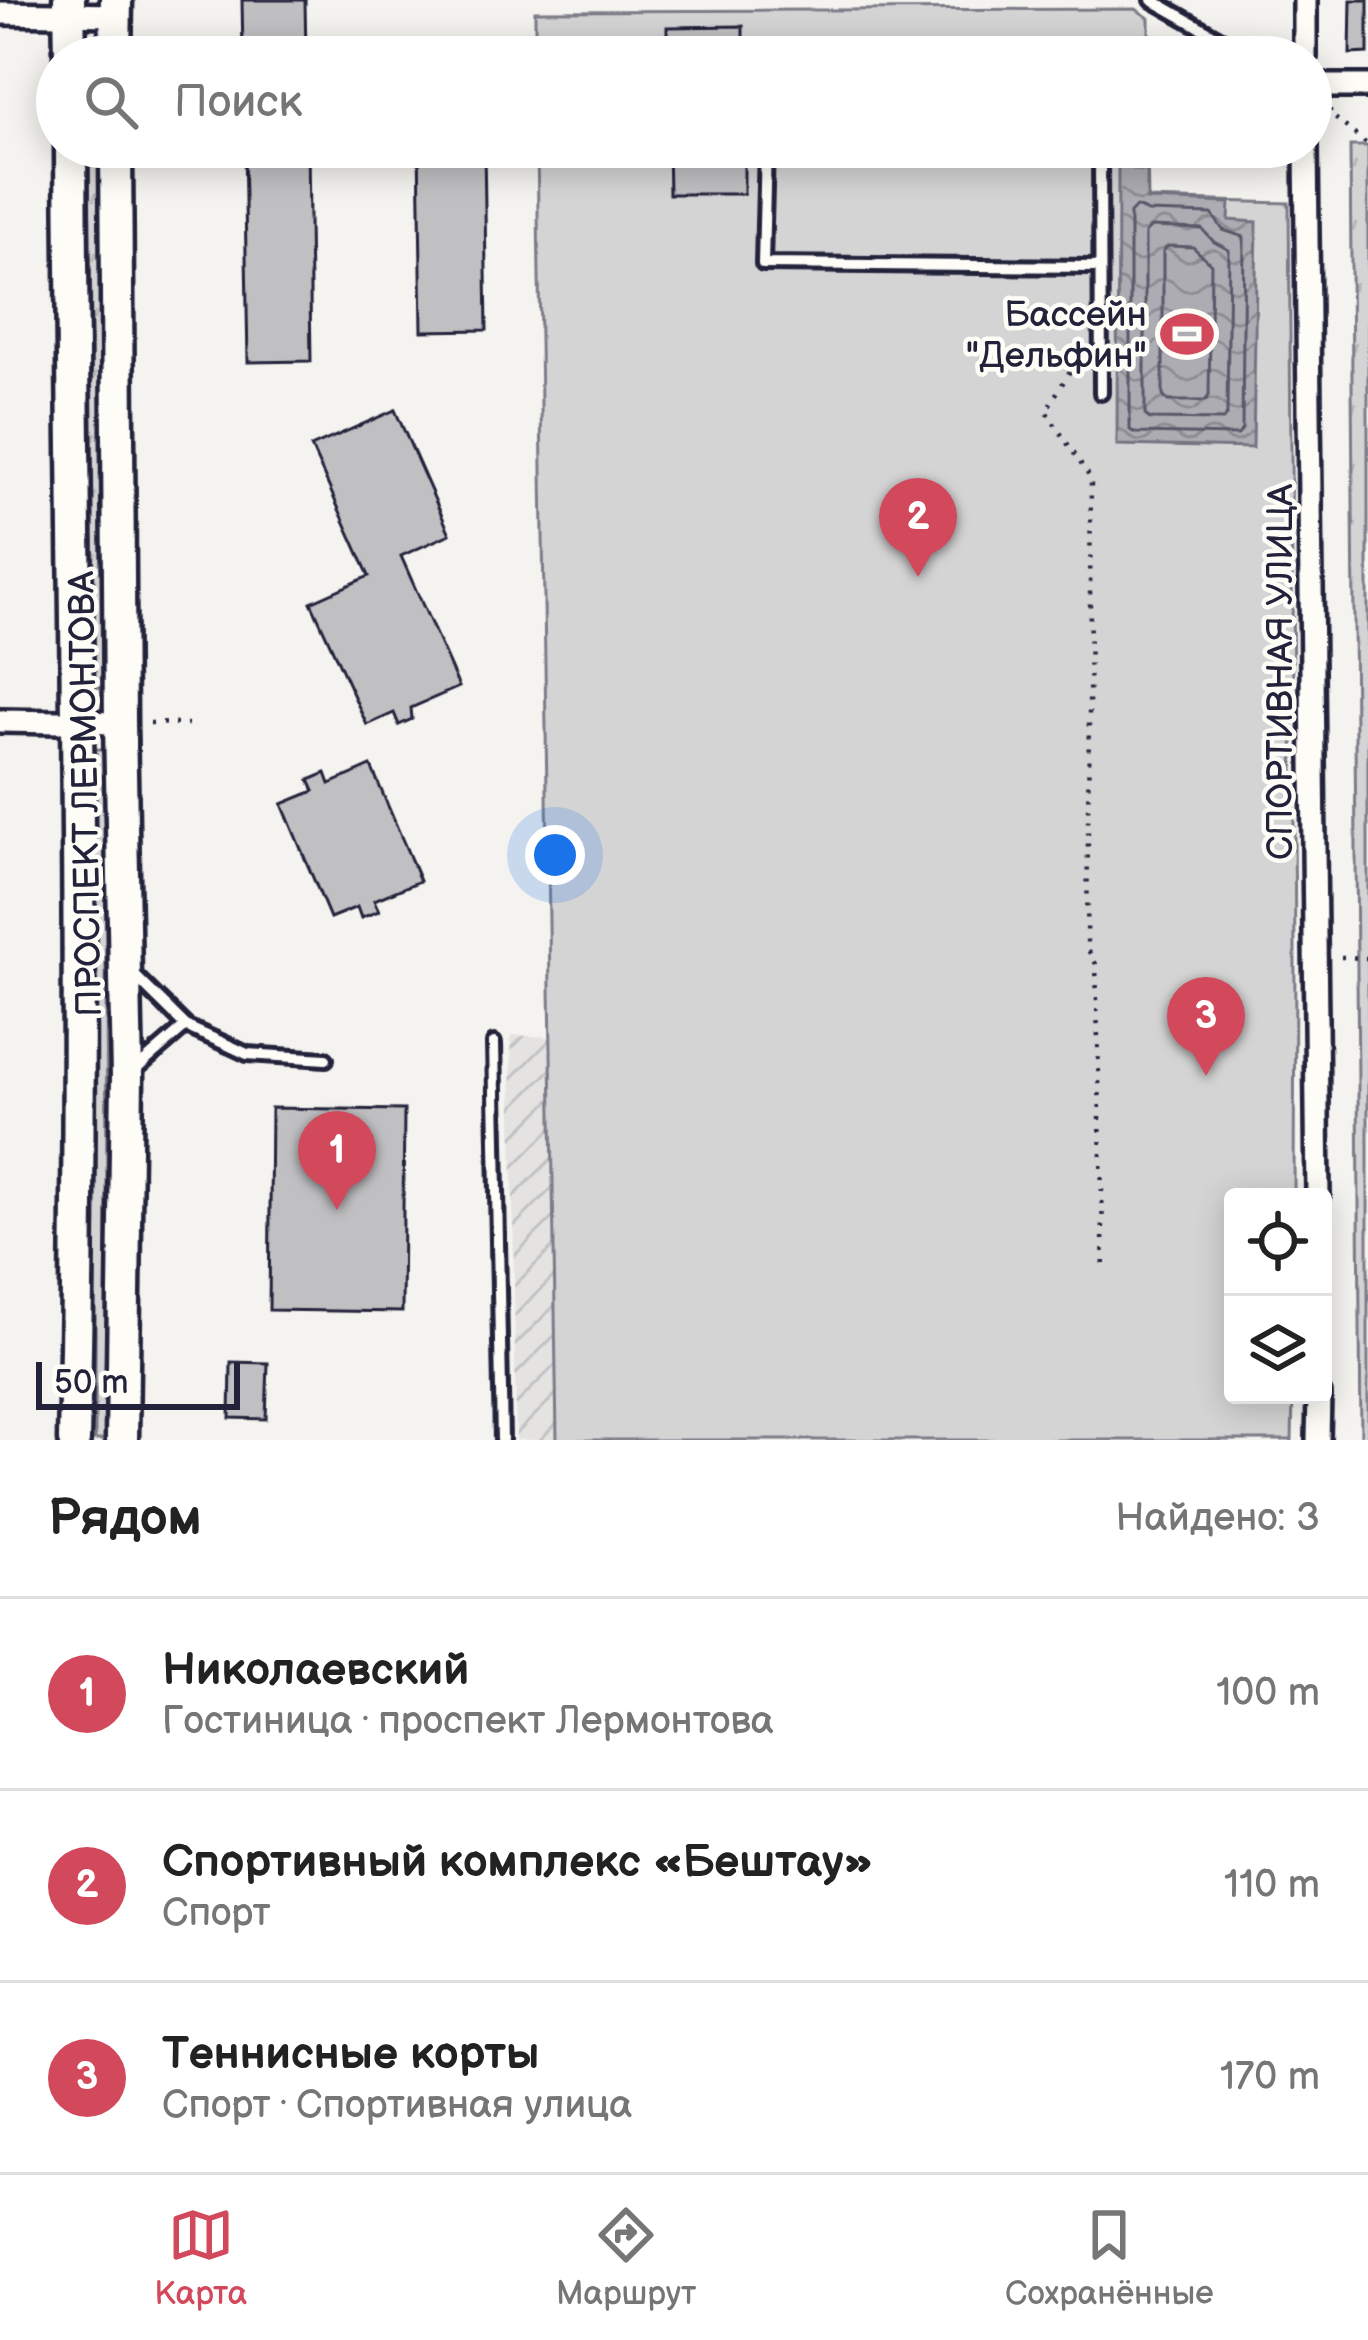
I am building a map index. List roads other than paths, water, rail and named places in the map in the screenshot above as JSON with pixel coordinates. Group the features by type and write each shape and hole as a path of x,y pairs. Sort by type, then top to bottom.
{"street":[{"path":"1305,0 1305,36"},
{"path":"0,13 115,8"},
{"path":"1332,86 1368,86"},
{"name":"ПРОСПЕКТ ЛЕРМОНТОВА","path":"70,168 79,1051 74,1440"},
{"name":"ПРОСПЕКТ ЛЕРМОНТОВА","path":"116,168 127,1077 122,1440"},
{"name":"СПОРТИВНАЯ УЛИЦА","path":"1306,168 1318,1188"},
{"path":"0,721 120,723"},
{"path":"1318,1440 1319,1404"}],"lane":[{"path":"1151,0 1215,36"},
{"path":"766,168 764,264 1100,267"},
{"path":"1100,168 1100,393"},
{"path":"125,967 186,1026 247,1054 326,1059"},
{"path":"127,1077 186,1026"},
{"path":"494,1042 502,1440"},
{"path":"247,1054 248,1072"}],"water":[{"name":"Бассейн \"Дельфин\"","path":"1118,168 1147,168 1147,200 1230,203 1229,220 1257,222 1253,448 1117,445"}],"place":[{"name":"Бассейн \"Дельфин\"","path":"1187,334"},
{"name":"Спортивный комплекс «Бештау»","path":"918,577"},
{"name":"Теннисные корты","path":"1206,1076"},
{"name":"Николаевский","path":"337,1210"}]}
